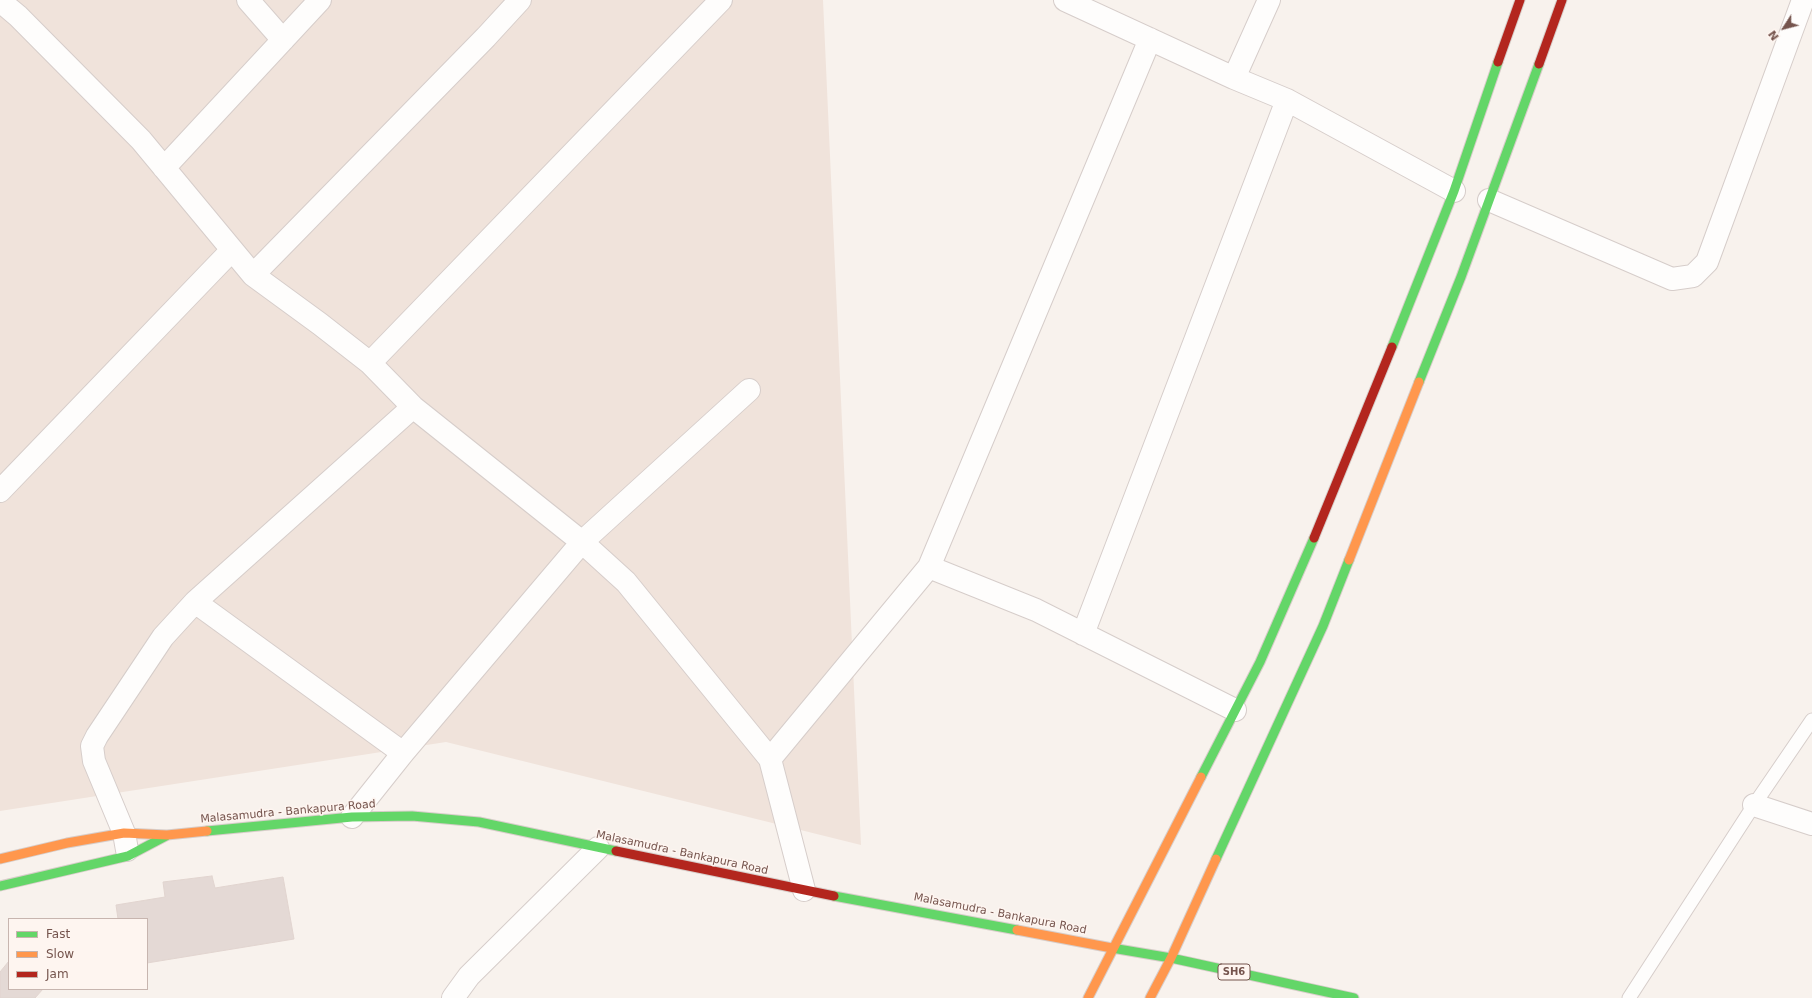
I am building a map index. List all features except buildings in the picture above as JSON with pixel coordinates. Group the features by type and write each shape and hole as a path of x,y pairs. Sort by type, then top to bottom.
{"main road":[{"path":"1088,998 1112,948 1260,662 1331,500 1454,191 1520,0"},
{"path":"1150,998 1171,958 1323,626 1461,277 1562,0"},
{"name":"Malasamudra - Bankapura Road","path":"0,858 67,843 124,833 167,835 352,817 412,816 478,822 804,890 1171,958 1354,998"},
{"path":"0,886 128,856 167,835"}],"street":[{"path":"248,0 283,40"},
{"path":"164,168 320,0"},
{"path":"253,275 486,37 520,0"},
{"path":"370,363 721,0"},
{"path":"1065,0 1234,78 1287,100 1454,191"},
{"path":"1234,78 1269,0"},
{"path":"1489,200 1672,280 1693,276 1707,262 1803,0"},
{"path":"0,1 141,140 253,275 370,363 413,407 582,542 626,582 770,759 804,890"},
{"path":"770,759 929,567 1150,39"},
{"path":"1082,634 1287,100"},
{"path":"0,492 232,250"},
{"path":"352,817 403,753 582,542 749,390"},
{"path":"128,856 124,833 94,761 92,746 97,736 163,637 195,602 413,407"},
{"path":"929,567 1036,610 1235,710"},
{"path":"195,602 403,753"},
{"path":"1754,805 1812,824"},
{"path":"453,998 469,976 598,848"}],"lane":[{"path":"1629,998 1754,805 1812,720"}],"shaded area":[{"path":"0,0 823,0 861,845 446,742 0,811"}],"traffic: fast":[{"path":"1392,347 1454,191 1498,62"},
{"path":"1419,382 1461,277 1539,64"},
{"path":"1201,777 1260,662 1314,538"},
{"path":"1216,859 1323,626 1349,560"},
{"path":"207,831 352,817 412,816 479,822 616,851"},
{"path":"0,886 128,856 166,836"},
{"path":"834,896 1017,930"},
{"path":"1112,948 1171,958 1354,998"}],"traffic: slow":[{"path":"1349,560 1419,382"},
{"path":"1088,998 1201,777"},
{"path":"0,859 67,843 124,833 167,835 207,831"},
{"path":"1150,998 1171,958 1216,859"},
{"path":"1017,930 1112,948"}],"traffic: jam":[{"path":"1498,62 1520,0"},
{"path":"1539,64 1562,0"},
{"path":"1314,538 1392,347"},
{"path":"616,851 834,896"}]}
